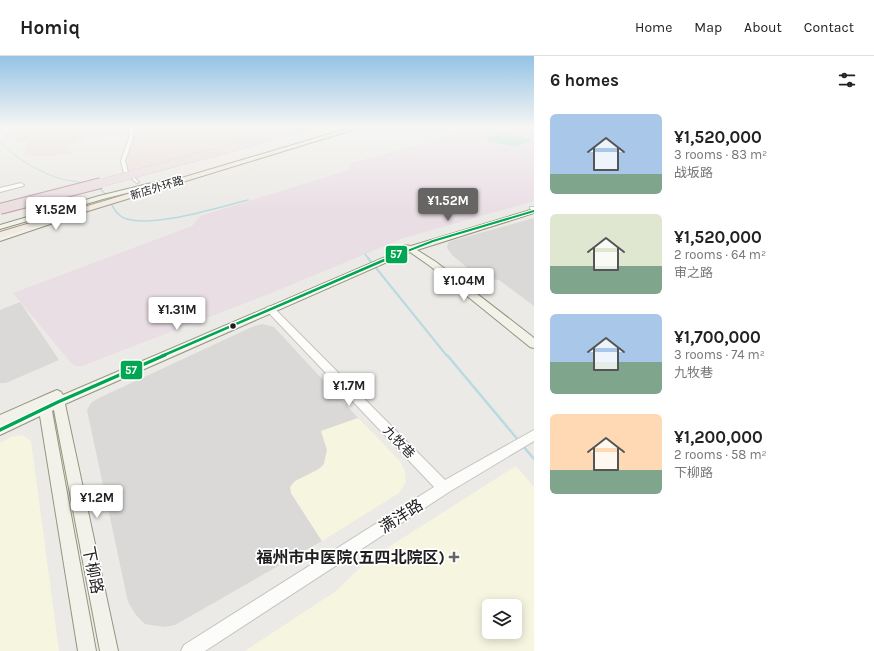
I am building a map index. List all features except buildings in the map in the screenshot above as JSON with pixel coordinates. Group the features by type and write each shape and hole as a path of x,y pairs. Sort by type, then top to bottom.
{"highway":[{"path":"0,206 133,173 198,155"},
{"path":"0,209 207,155"}],"main road":[{"name":"新店外环路","path":"0,234 168,181 259,155"},
{"name":"新店外环路","path":"0,230 117,197 134,195 261,155"},
{"path":"0,227 101,197 117,197"},
{"path":"0,239 107,204 117,197"},
{"path":"0,430 51,401 411,246 533,209"},
{"path":"411,246 534,337"},
{"path":"411,246 534,344"},
{"path":"0,421 270,309 370,263"},
{"name":"下柳路","path":"51,401 87,651"},
{"name":"下柳路","path":"51,401 109,651"}],"street":[{"path":"124,155 122,161 126,172 136,182"},
{"path":"0,190 21,185"},
{"name":"九牧巷","path":"270,309 444,488"},
{"name":"满洋路","path":"190,651 444,488 525,440"}],"shaded area":[{"path":"26,155 62,155 36,157"},
{"path":"126,155 192,155 129,172 125,159"},
{"path":"381,155 534,155 534,201 404,238 269,294 82,366 75,366 72,364 13,293 192,226 200,216 349,170 351,163"},
{"path":"534,218 534,306 499,280 477,276 452,255 447,248 448,243 451,241"},
{"path":"20,302 59,360 6,383 0,383 0,310"},
{"path":"263,324 274,327 358,418 322,431 327,450 324,464 291,493 322,541 175,625 164,627 145,624 136,615 128,602 87,410 91,403 99,398 254,326"},
{"path":"358,418 400,461 405,471 406,482 399,493 322,541 291,493 290,487 295,481 321,468 324,464 327,450 321,431"},
{"path":"22,435 31,441 59,651 0,651 0,443 11,437"},
{"name":"福州市中医院(五四北院区)","path":"516,466 534,487 534,651 245,651 336,591 368,560"}],"waterway":[{"path":"15,155 45,173 61,179 83,183"},
{"path":"99,188 103,191 120,216 136,221 151,221 185,216 248,200"},
{"path":"365,254 369,259"},
{"path":"368,258 447,356"},
{"path":"447,355 519,441"},
{"path":"523,446 534,459"}],"transit line":[{"name":"57","path":"0,430 58,402 400,253 433,241 534,211"}],"place":[{"name":"福州市中医院(五四北院区)","path":"454,557"}]}
